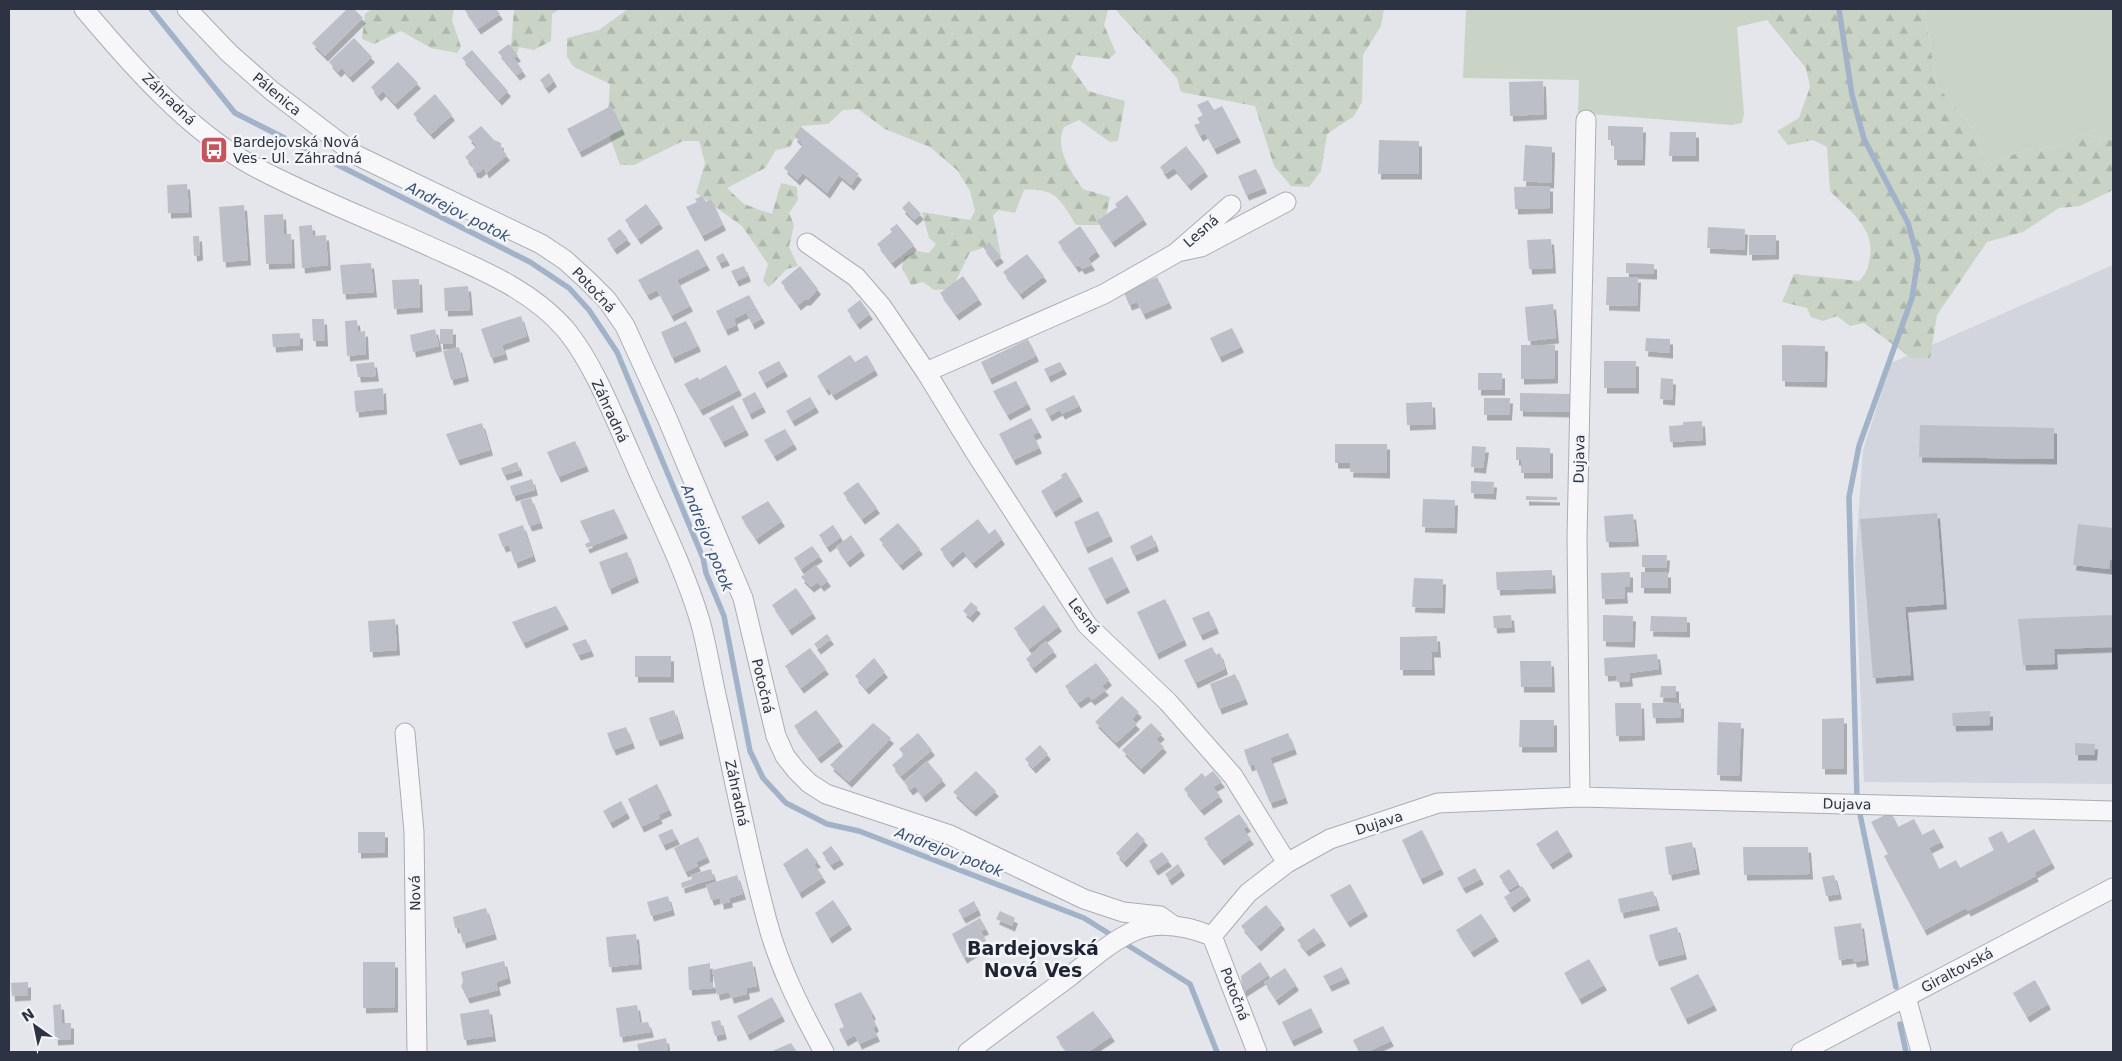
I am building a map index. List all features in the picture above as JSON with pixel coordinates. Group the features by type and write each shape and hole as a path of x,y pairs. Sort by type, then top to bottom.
{"street":[{"name":"Záhradná","path":"84,9 185,118 239,158 271,175 446,253 508,284 532,298 567,331 590,368 686,580 700,621 743,820 768,923 795,997 824,1052"},
{"name":"Pálenica","path":"187,9 229,53 272,91 356,155 541,244"},
{"name":"Dujava","path":"1580,797 1577,537 1586,120"},
{"path":"1176,253 1201,247 1286,202"},
{"name":"Lesná","path":"926,372 1104,294 1176,253 1231,205"},
{"name":"Lesná","path":"807,243 856,277 882,307 926,372 1087,626 1168,702 1233,776 1287,863"},
{"name":"Potočná","path":"541,244 565,260 588,281 607,300 625,326 668,418 740,590 776,736 785,756 808,783 826,794 950,835 1084,899 1123,912 1160,916 1174,926"},
{"name":"Nová","path":"405,734 414,832 416,1052"},
{"name":"Dujava","path":"1212,936 1248,893 1287,863 1330,839 1438,803 1580,797 2113,811"},
{"name":"Giraltovská","path":"1801,1052 2113,888"},
{"path":"968,1052 1106,948 1135,931 1154,927 1174,926 1212,936"},
{"name":"Potočná","path":"1212,936 1257,1052"},
{"path":"1906,996 1921,1052"}],"shaded area":[{"path":"2113,265 2113,784 1864,782 1855,564 1863,450 1891,363"}],"green space":[{"path":"371,9 454,9 452,20 461,47 457,53 431,48 401,31 374,44 362,39 365,14"},
{"path":"514,9 560,9 552,14 551,41 534,50 519,47 515,60 510,59"},
{"path":"628,9 1111,9 1108,10 1104,25 1116,53 1109,59 1076,55 1071,67 1088,91 1125,101 1118,141 1110,142 1079,120 1064,127 1061,135 1062,152 1065,160 1083,189 1110,197 1104,225 1076,225 1066,209 1051,193 1024,190 1015,213 999,210 993,215 1001,256 986,247 970,252 952,289 934,290 923,282 911,285 902,268 904,257 917,251 929,253 936,244 929,238 922,212 970,220 975,211 970,191 957,170 930,147 885,129 858,109 843,110 828,124 802,126 790,147 776,150 765,168 727,188 744,204 772,214 781,183 797,187 798,200 789,213 794,225 789,247 798,266 787,269 769,287 763,281 768,264 742,226 696,193 705,163 699,141 683,141 634,165 620,165 607,129 610,84 574,67 567,57 567,38 599,30"},
{"path":"1115,9 1384,9 1381,26 1363,55 1362,102 1354,116 1327,134 1321,171 1309,187 1291,186 1274,166 1255,106 1181,92 1177,78"},
{"path":"1466,9 1770,9 1767,20 1737,27 1744,114 1742,123 1732,125 1578,113 1579,80 1463,78"},
{"path":"1770,9 1924,9 1937,86 1977,133 1985,166 2025,150 2057,147 2081,134 2113,140 2113,190 2080,206 2059,208 2023,232 1987,242 1937,315 1930,358 1911,358 1864,323 1850,326 1837,316 1823,321 1811,317 1807,308 1782,302 1794,274 1859,281 1868,267 1870,246 1868,237 1859,220 1830,191 1827,147 1813,140 1788,145 1777,131 1799,118 1810,87 1806,68 1767,20"},
{"path":"1924,9 2113,9 2113,140 2081,134 2057,147 2025,150 1985,166 1977,133 1937,86"}],"building":[{"path":"347,9 354,9 363,18 325,56 312,43"},
{"path":"464,9 496,9 500,14 478,29"},
{"path":"354,38 372,57 350,77 342,68 338,72 329,62"},
{"path":"509,44 518,56 514,58 523,71 517,75 498,52"},
{"path":"472,50 508,91 499,100 462,58"},
{"path":"398,62 418,83 395,104 383,91 378,96 371,87"},
{"path":"549,73 554,81 546,88 540,80"},
{"path":"1543,81 1544,114 1510,116 1509,82"},
{"path":"435,94 452,115 431,134 413,114"},
{"path":"1208,100 1214,110 1222,106 1238,137 1214,149 1205,133 1200,136 1194,125 1200,123 1197,118 1203,115 1197,105"},
{"path":"611,106 622,129 579,152 567,129"},
{"path":"481,126 494,140 501,143 501,148 507,155 486,173 484,168 478,173 474,172 472,165 465,157 477,146 468,137"},
{"path":"1608,126 1643,127 1642,160 1614,160 1614,146 1612,146 1612,140 1608,140"},
{"path":"801,127 859,174 851,185 839,175 827,193 803,173 797,180 784,168 803,145 794,136"},
{"path":"1670,132 1696,132 1696,156 1669,156"},
{"path":"1379,140 1419,141 1419,174 1378,174"},
{"path":"1525,145 1552,147 1551,183 1523,181"},
{"path":"1186,146 1205,171 1188,185 1174,168 1165,174 1160,167"},
{"path":"1256,169 1264,188 1246,195 1238,176"},
{"path":"187,184 189,212 168,213 167,185"},
{"path":"1550,186 1550,208 1515,209 1514,187"},
{"path":"1127,195 1144,219 1112,242 1097,221 1117,207 1115,204"},
{"path":"702,196 706,202 711,199 723,225 702,236 686,207 697,202 695,199"},
{"path":"909,201 921,214 914,220 902,208"},
{"path":"646,204 660,223 638,239 625,220"},
{"path":"244,205 248,260 223,262 219,207"},
{"path":"283,214 284,234 291,234 292,263 266,264 264,215"},
{"path":"897,224 914,245 892,263 877,244 892,232 890,229"},
{"path":"312,225 313,236 326,235 328,265 302,268 299,226"},
{"path":"1080,226 1097,251 1088,258 1092,265 1082,269 1079,265 1076,267 1058,242"},
{"path":"1708,227 1745,229 1744,250 1707,248"},
{"path":"620,229 628,239 614,249 607,239"},
{"path":"1749,235 1776,235 1776,254 1749,255"},
{"path":"193,236 199,236 200,255 194,256"},
{"path":"1551,239 1553,268 1529,269 1527,240"},
{"path":"989,242 1001,257 994,262 983,247"},
{"path":"698,249 707,265 677,280 690,306 671,316 657,290 647,295 638,280"},
{"path":"723,253 727,260 719,263 716,257"},
{"path":"1027,254 1044,276 1020,294 1003,272"},
{"path":"371,263 374,292 343,294 340,265"},
{"path":"1626,263 1654,264 1654,274 1626,273"},
{"path":"744,266 748,276 736,281 731,271"},
{"path":"800,266 818,289 808,300 804,300 798,305 781,282"},
{"path":"963,276 979,299 956,315 940,293"},
{"path":"1157,277 1169,303 1143,314 1137,302 1129,305 1124,292"},
{"path":"1607,277 1638,277 1637,306 1606,305"},
{"path":"419,279 420,307 394,309 392,280"},
{"path":"468,286 470,310 445,311 444,288"},
{"path":"749,295 756,308 734,319 736,325 725,330 716,311"},
{"path":"860,300 870,314 857,324 847,310"},
{"path":"1553,304 1556,338 1528,341 1525,307"},
{"path":"757,309 762,318 752,324 747,314"},
{"path":"521,316 527,336 502,345 505,354 491,358 481,329"},
{"path":"312,319 324,319 325,341 313,341"},
{"path":"357,320 358,332 365,331 366,354 347,356 345,321"},
{"path":"686,321 698,346 672,358 661,332"},
{"path":"1232,328 1241,347 1219,357 1210,338"},
{"path":"435,329 439,346 413,352 410,335"},
{"path":"440,329 453,329 453,344 440,344"},
{"path":"300,333 300,345 273,347 272,334"},
{"path":"1646,338 1670,339 1670,353 1645,351"},
{"path":"1028,339 1036,356 989,379 981,362"},
{"path":"1521,345 1555,345 1555,378 1521,379"},
{"path":"1782,345 1825,346 1824,382 1782,381"},
{"path":"459,347 466,376 451,380 443,351"},
{"path":"850,355 855,362 867,355 875,370 833,395 828,388 826,390 817,376"},
{"path":"779,361 785,371 764,383 758,372"},
{"path":"1604,361 1636,361 1636,388 1604,388"},
{"path":"374,362 376,376 358,377 356,364"},
{"path":"1060,362 1064,369 1048,377 1044,369"},
{"path":"726,365 739,390 700,410 684,384 698,377 699,380"},
{"path":"1478,373 1502,373 1502,390 1478,390"},
{"path":"1661,378 1673,379 1672,400 1660,399"},
{"path":"1016,381 1028,404 1007,415 993,391"},
{"path":"383,388 384,409 356,412 354,391"},
{"path":"755,392 763,407 749,414 742,399"},
{"path":"1520,393 1572,394 1572,412 1520,411"},
{"path":"1074,395 1079,406 1062,414 1060,410 1049,416 1045,409"},
{"path":"810,397 816,407 792,421 786,411"},
{"path":"1484,398 1510,398 1509,415 1484,415"},
{"path":"1432,402 1433,424 1407,425 1406,403"},
{"path":"733,405 746,430 722,442 709,418"},
{"path":"1031,418 1039,432 1033,435 1039,448 1013,460 999,434"},
{"path":"1702,421 1703,440 1670,442 1669,426 1683,425 1683,422"},
{"path":"482,423 490,450 457,460 446,434"},
{"path":"1920,425 2054,428 2054,459 1919,457"},
{"path":"785,429 794,444 774,456 764,440"},
{"path":"575,441 586,466 558,477 547,452"},
{"path":"1335,444 1387,444 1387,473 1350,472 1351,463 1335,463"},
{"path":"1472,446 1486,447 1483,468 1471,467"},
{"path":"1516,447 1550,448 1550,473 1521,473 1521,460 1516,460"},
{"path":"517,462 520,470 504,475 501,468"},
{"path":"1066,472 1080,496 1053,512 1041,491 1062,478 1061,475"},
{"path":"532,479 535,490 513,496 510,486"},
{"path":"1471,481 1494,482 1493,494 1471,493"},
{"path":"858,482 877,508 862,519 843,493"},
{"path":"1526,496 1557,497 1557,500 1526,500"},
{"path":"531,498 540,523 529,526 520,501"},
{"path":"1423,499 1455,500 1454,528 1422,527"},
{"path":"768,501 782,521 756,539 741,517"},
{"path":"614,509 625,533 587,548 585,544 590,542 580,521"},
{"path":"1098,511 1110,536 1085,548 1074,522"},
{"path":"1937,513 1944,604 1905,607 1911,675 1873,678 1860,519"},
{"path":"1633,514 1636,541 1606,542 1604,516"},
{"path":"978,519 989,534 995,529 1002,539 973,563 963,551 950,562 940,549"},
{"path":"898,523 920,549 900,565 879,539"},
{"path":"2078,524 2113,528 2113,560 2110,560 2109,569 2073,565"},
{"path":"523,525 533,556 515,563 509,545 503,547 498,534"},
{"path":"833,525 841,537 827,547 819,535"},
{"path":"851,535 862,550 847,562 836,547"},
{"path":"1152,535 1156,546 1134,556 1130,546"},
{"path":"812,546 820,556 801,569 794,558"},
{"path":"627,552 636,577 609,589 599,562"},
{"path":"1642,555 1667,555 1666,568 1642,567"},
{"path":"1112,557 1127,587 1104,599 1088,568"},
{"path":"816,565 828,581 821,586 818,582 811,587 801,577"},
{"path":"1552,570 1553,588 1497,590 1496,572"},
{"path":"1630,572 1630,587 1624,587 1625,598 1602,599 1601,573"},
{"path":"1641,572 1668,572 1668,588 1641,588"},
{"path":"1414,578 1443,579 1442,608 1412,607"},
{"path":"796,588 813,613 789,630 772,605"},
{"path":"1165,599 1184,640 1156,654 1137,612"},
{"path":"971,602 978,608 970,617 963,611"},
{"path":"1044,605 1059,626 1029,649 1014,628"},
{"path":"556,606 566,624 523,643 512,622"},
{"path":"1209,611 1216,628 1200,635 1192,618"},
{"path":"1511,615 1512,627 1494,628 1493,616"},
{"path":"1603,615 1633,616 1632,642 1603,641"},
{"path":"2113,615 2113,647 2054,649 2055,664 2023,665 2018,619"},
{"path":"1651,616 1687,617 1687,632 1650,631"},
{"path":"395,619 397,650 370,652 368,621"},
{"path":"827,634 831,639 818,649 814,644"},
{"path":"1437,636 1438,652 1431,652 1432,670 1400,670 1400,637"},
{"path":"586,639 591,651 578,655 572,644"},
{"path":"1046,641 1054,651 1033,668 1026,659"},
{"path":"1212,647 1216,655 1220,653 1225,669 1195,683 1184,660"},
{"path":"810,648 826,669 801,688 785,666"},
{"path":"1657,654 1659,669 1629,673 1630,681 1617,682 1616,675 1605,676 1604,658"},
{"path":"635,656 671,656 671,677 635,677"},
{"path":"874,658 885,672 866,689 855,676"},
{"path":"1520,661 1551,661 1552,687 1521,687"},
{"path":"1096,663 1109,680 1102,686 1106,690 1092,700 1088,696 1078,703 1065,686"},
{"path":"1235,674 1245,699 1219,709 1210,684"},
{"path":"1661,686 1676,686 1676,698 1660,697"},
{"path":"1122,696 1139,712 1132,719 1137,724 1116,743 1095,722"},
{"path":"1615,703 1641,703 1642,735 1616,736"},
{"path":"1652,703 1681,703 1681,717 1653,718"},
{"path":"674,710 681,733 657,741 649,718"},
{"path":"816,710 840,741 818,758 794,726"},
{"path":"1990,711 1990,725 1953,726 1952,713"},
{"path":"1844,718 1844,769 1822,769 1822,719"},
{"path":"1520,720 1554,720 1554,747 1519,747"},
{"path":"1718,722 1741,723 1739,776 1717,775"},
{"path":"873,723 891,738 849,782 830,765"},
{"path":"1151,723 1162,734 1156,739 1164,747 1141,769 1122,750"},
{"path":"626,727 632,743 613,750 607,733"},
{"path":"918,733 932,750 901,776 892,765 904,755 899,749"},
{"path":"1288,733 1294,749 1270,758 1285,798 1270,803 1254,764 1249,766 1244,750"},
{"path":"2075,743 2095,744 2094,755 2075,755"},
{"path":"1040,745 1048,754 1033,768 1025,759"},
{"path":"927,761 943,780 923,797 915,786 910,790 904,782"},
{"path":"976,771 996,791 973,811 953,792"},
{"path":"1213,771 1222,782 1213,787 1220,796 1201,810 1184,789 1202,773 1205,777"},
{"path":"657,784 669,810 658,815 660,818 641,827 628,799"},
{"path":"621,801 627,813 610,823 603,811"},
{"path":"1891,812 1898,827 1914,819 1922,835 1934,829 1941,842 1929,848 1939,869 1956,860 1960,868 1994,850 1988,838 2002,831 2008,843 2034,829 2052,863 2034,873 2036,876 1968,911 1966,908 1924,930 1884,856 1888,854 1871,822"},
{"path":"1239,814 1248,826 1243,829 1251,839 1221,860 1204,838"},
{"path":"672,829 677,839 663,845 658,835"},
{"path":"1422,830 1441,869 1420,879 1402,840"},
{"path":"1557,830 1570,851 1550,864 1536,844"},
{"path":"358,832 385,832 385,852 358,853"},
{"path":"1137,832 1145,840 1124,862 1116,853"},
{"path":"698,837 707,857 696,862 698,866 685,872 674,848"},
{"path":"1692,842 1697,869 1669,875 1665,847"},
{"path":"831,846 841,859 831,865 822,853"},
{"path":"1743,847 1808,847 1810,874 1744,875"},
{"path":"807,848 818,862 814,864 823,877 799,893 783,864"},
{"path":"1162,852 1169,861 1155,870 1149,861"},
{"path":"1178,864 1182,870 1169,880 1165,874"},
{"path":"1475,868 1481,879 1463,888 1457,878"},
{"path":"711,869 714,879 682,888 681,883 692,879 691,875"},
{"path":"1509,869 1519,884 1509,890 1499,876"},
{"path":"737,875 743,894 729,898 730,902 721,904 720,898 711,900 706,885"},
{"path":"1834,875 1839,894 1826,896 1822,877"},
{"path":"1350,884 1365,911 1347,922 1330,895"},
{"path":"1522,886 1528,895 1511,907 1504,897"},
{"path":"1653,891 1657,905 1621,913 1618,899"},
{"path":"668,896 672,910 651,916 647,902"},
{"path":"833,900 849,924 829,938 815,913"},
{"path":"974,901 978,910 963,918 958,910"},
{"path":"1266,905 1282,924 1258,946 1241,926"},
{"path":"486,908 494,934 463,943 459,927 455,928 453,917"},
{"path":"1000,911 1015,918 1012,926 996,919"},
{"path":"1481,914 1496,936 1471,952 1456,930"},
{"path":"980,918 986,929 981,931 987,944 964,958 952,934"},
{"path":"1861,923 1866,960 1854,962 1853,958 1839,960 1834,927"},
{"path":"1677,927 1684,954 1656,961 1649,935"},
{"path":"1314,928 1323,940 1306,951 1297,940"},
{"path":"636,934 639,964 609,967 606,937"},
{"path":"1589,959 1604,985 1579,999 1564,973"},
{"path":"504,961 508,978 496,982 498,990 467,998 461,986 463,982 461,972"},
{"path":"752,961 757,986 746,988 747,994 731,998 729,992 717,995 712,970"},
{"path":"363,962 395,962 395,1007 363,1008"},
{"path":"1260,962 1269,975 1243,992 1241,976"},
{"path":"710,963 710,982 713,982 713,988 689,990 688,967"},
{"path":"1342,967 1347,978 1329,986 1323,976"},
{"path":"1285,968 1296,985 1276,1000 1264,982"},
{"path":"1698,974 1714,1005 1685,1019 1670,988"},
{"path":"2035,980 2048,1004 2027,1017 2013,993"},
{"path":"28,982 28,995 12,996 11,983"},
{"path":"861,992 873,1014 871,1015 876,1026 873,1028 877,1036 859,1044 855,1035 845,1041 839,1029 844,1027 834,1004"},
{"path":"772,997 782,1016 747,1035 737,1016"},
{"path":"61,1004 62,1023 71,1023 71,1039 55,1040 53,1005"},
{"path":"637,1005 640,1023 648,1022 651,1032 620,1037 616,1008"},
{"path":"1311,1008 1320,1027 1291,1041 1282,1022"},
{"path":"489,1009 493,1036 464,1040 460,1014"},
{"path":"1093,1011 1112,1036 1088,1052 1067,1052 1056,1037"},
{"path":"720,1020 724,1034 715,1036 711,1022"},
{"path":"1383,1026 1391,1041 1367,1052 1359,1052 1353,1040"},
{"path":"666,1038 668,1052 639,1052 637,1044"},
{"path":"791,1043 797,1052 770,1052"}],"waterway":[{"name":"Andrejov potok","path":"151,9 235,113 530,262 569,288 589,310 617,352 703,558 706,573 724,616 750,751 763,778 786,803 827,824 859,831 1084,918 1190,984 1217,1052"},
{"path":"1839,9 1852,95 1864,139 1908,223 1918,259 1912,298 1859,446 1849,497 1857,800 1896,987"},
{"path":"1900,1024 1906,1052"}],"place":[{"name":"Bardejovská Nová Ves - Ul. Záhradná","path":"214,150"}],"district":[{"name":"Bardejovská Nová Ves","path":"1033,959"}]}
